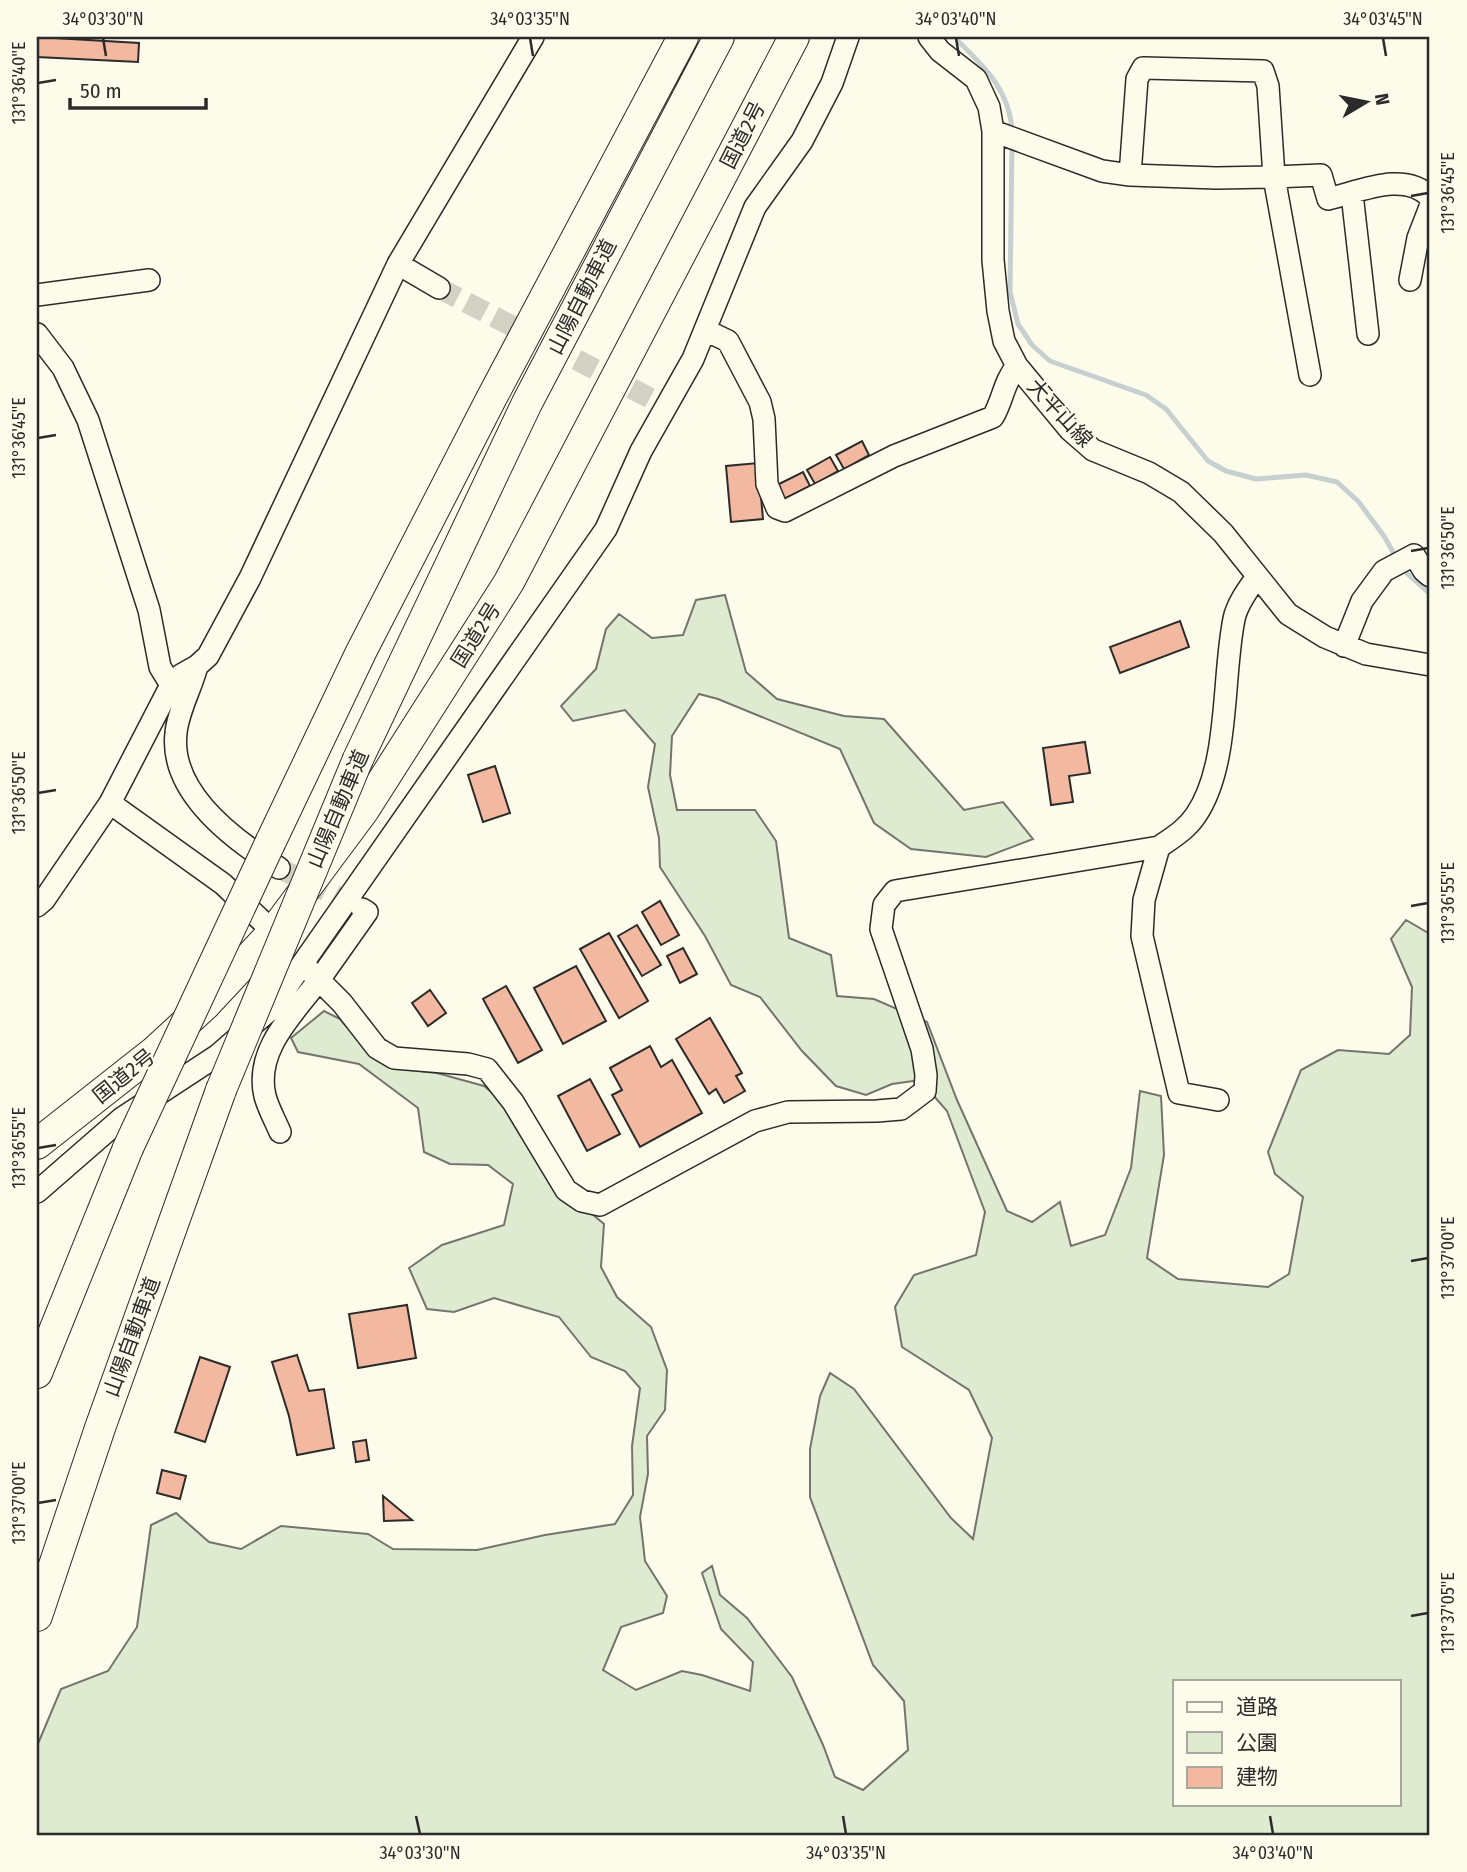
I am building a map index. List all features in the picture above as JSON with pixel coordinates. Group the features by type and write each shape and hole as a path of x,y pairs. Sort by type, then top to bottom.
{"highway":[{"name":"山陽自動車道","path":"37,1373 128,1148 275,854 367,640 683,37"},
{"name":"山陽自動車道","path":"37,1616 100,1428 221,1090 358,759 527,402 719,37"},
{"name":"国道2号","path":"37,1144 155,1051 205,1005 274,931 364,810 509,582 794,37"}],"street":[{"path":"37,906 44,900 110,803 171,685 208,656 250,578 398,264 533,37"},
{"path":"37,1192 122,1118 218,1055 272,1008 606,529 641,451 658,402 693,359 755,207 802,141 832,83 848,37"},
{"name":"大平山線","path":"929,37 940,51 976,79 1006,134 993,260 1004,341 1017,366 1070,430 1093,450 1149,473 1181,492 1223,533 1288,614 1344,646 1366,654 1430,665"},
{"path":"1130,175 1137,79 1143,68 1263,71 1268,86 1274,177 1310,375"},
{"path":"1006,134 1102,171 1130,175 1216,178 1321,175 1328,199 1401,183 1424,190 1430,197"},
{"path":"1352,194 1368,334"},
{"path":"1410,280 1418,238 1430,207"},
{"path":"398,264 439,288"},
{"path":"37,295 149,280"},
{"path":"705,330 728,341 760,402 764,419 767,484 778,508 785,511 894,456 993,417 1002,402 1008,376 1017,366"},
{"path":"37,334 63,368 88,420 149,610 160,667 171,685"},
{"path":"1344,646 1362,601 1384,571 1414,555 1430,576"},
{"path":"110,803 223,884 274,931 342,1003 377,1048 394,1058 468,1064 487,1069 513,1102 566,1190 582,1201 600,1205 755,1121 788,1112 901,1109 925,1091 926,1074 922,1049 881,929 884,905 895,891 1159,847 1184,830 1210,790 1223,719 1234,617 1257,577"},
{"path":"197,666 175,735 185,783 215,820 247,848 275,854"},
{"path":"1159,847 1144,900 1142,936 1153,987 1179,1093 1218,1100"},
{"path":"280,1132 265,1096 264,1072 271,1042 367,912 362,909"}],"green space":[{"path":"725,595 746,672 777,699 844,716 884,719 964,810 1003,802 1033,839 986,857 911,849 874,823 840,749 718,699 699,694 672,736 670,775 677,810 755,810 776,841 789,938 831,955 837,996 874,999 927,1022 957,1100 1007,1211 1032,1222 1060,1202 1071,1246 1105,1235 1131,1168 1140,1091 1161,1096 1164,1155 1147,1258 1178,1279 1268,1287 1289,1274 1303,1197 1275,1174 1268,1152 1301,1070 1338,1050 1389,1054 1410,1035 1412,987 1391,939 1406,920 1430,934 1430,1835 37,1835 37,1746 61,1689 108,1671 137,1627 151,1525 176,1513 209,1542 241,1549 281,1526 368,1534 393,1549 477,1550 545,1535 615,1524 633,1495 632,1446 640,1388 625,1371 591,1357 559,1317 494,1298 454,1312 427,1309 409,1268 442,1245 504,1225 513,1184 488,1165 450,1164 424,1152 418,1108 359,1064 298,1052 291,1038 324,1011 340,1019 375,1059 410,1070 437,1073 484,1086 505,1103 585,1208 604,1224 601,1267 617,1297 651,1327 667,1370 665,1410 647,1436 648,1474 640,1517 645,1561 667,1596 663,1613 621,1627 603,1670 636,1690 682,1671 750,1691 753,1662 721,1629 702,1573 712,1566 720,1595 747,1618 792,1677 835,1777 863,1790 908,1750 904,1701 873,1665 810,1497 810,1449 820,1396 830,1373 854,1389 951,1518 973,1539 992,1438 969,1390 902,1347 895,1307 914,1275 976,1255 985,1212 947,1111 920,1080 892,1084 866,1095 836,1086 802,1051 760,997 731,985 705,936 660,867 659,838 648,787 655,744 625,710 573,721 561,706 596,669 606,629 619,614 652,638 683,635 696,600"}],"building":[{"path":"37,37 139,43 138,62 37,57"},
{"path":"862,441 869,455 844,469 836,455"},
{"path":"830,457 838,471 815,484 807,470"},
{"path":"758,463 763,519 731,522 726,466"},
{"path":"803,472 810,486 782,500 775,486"},
{"path":"1180,621 1189,647 1120,673 1110,647"},
{"path":"1085,742 1090,773 1069,776 1073,802 1051,805 1043,748"},
{"path":"495,766 510,813 483,822 468,775"},
{"path":"660,901 679,935 661,945 642,912"},
{"path":"637,925 661,965 642,976 618,936"},
{"path":"609,933 648,1001 619,1018 580,949"},
{"path":"683,948 697,974 680,983 667,956"},
{"path":"576,966 606,1021 563,1044 534,988"},
{"path":"506,986 542,1050 518,1063 483,999"},
{"path":"430,990 446,1013 428,1026 412,1003"},
{"path":"710,1018 742,1073 736,1076 745,1091 724,1103 716,1089 709,1094 676,1039"},
{"path":"650,1046 661,1067 672,1060 702,1113 640,1147 612,1095 622,1090 610,1068"},
{"path":"590,1079 620,1134 587,1151 558,1096"},
{"path":"407,1305 416,1358 358,1368 349,1314"},
{"path":"297,1355 309,1391 324,1389 334,1448 297,1455 289,1416 272,1362"},
{"path":"200,1357 230,1367 205,1442 175,1432"},
{"path":"366,1440 369,1460 356,1462 353,1442"},
{"path":"162,1470 186,1476 180,1499 157,1493"},
{"path":"383,1496 412,1520 384,1521"}],"waterway":[{"path":"959,42 995,82 1007,104 1012,131"},
{"path":"1012,144 1010,292 1018,324 1032,345 1050,361 1146,395 1166,409 1208,461 1226,471 1256,479 1306,475 1337,482 1358,501 1397,559"},
{"path":"1401,568 1430,594"}],"tunnel":[{"path":"439,288 650,398"},
{"path":"279,868 360,908"}]}
